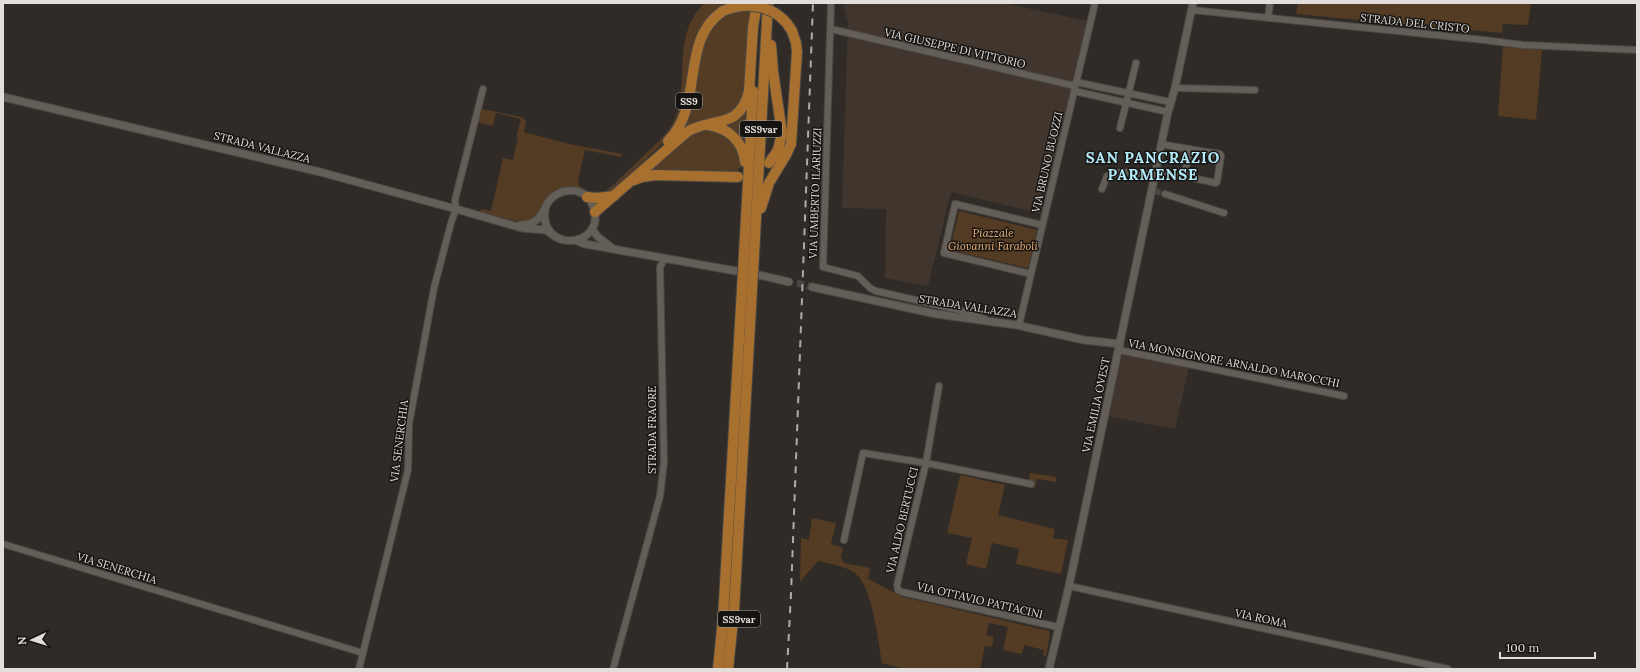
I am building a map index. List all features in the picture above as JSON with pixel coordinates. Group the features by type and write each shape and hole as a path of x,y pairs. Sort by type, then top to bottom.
{"highway":[{"name":"SS9","path":"595,212 684,134 695,128 733,117 740,110 746,101 749,88 753,25 758,3"},
{"name":"SS9var","path":"749,255 745,231 758,3"},
{"name":"SS9var","path":"747,289 768,3"},
{"name":"SS9","path":"628,183 644,164 672,137 681,125 688,105 702,35 709,23 723,10 740,4 759,5 769,9 780,16 792,31 796,43 797,52 792,139 786,155 772,176 765,190 749,255"},
{"path":"767,24 770,32 773,71 782,133 778,150 769,163"},
{"path":"708,125 721,129 730,134 738,141 743,150 745,168 742,218 745,231"},
{"name":"SS9","path":"628,183 651,175 738,177"},
{"path":"587,197 597,198 614,196"},
{"path":"728,669 736,570 747,289"},
{"path":"718,669 747,289"},
{"name":"SS9var","path":"736,570 739,604 736,669"}],"street":[{"name":"VIA UMBERTO ILARIUZZI","path":"832,3 822,268 858,276 870,288 876,291 959,310 1000,322"},
{"name":"VIA BRUNO BUOZZI","path":"1019,325 1095,3"},
{"path":"1268,18 1270,3"},
{"name":"STRADA DEL CRISTO","path":"1193,7 1268,18 1523,45 1637,50"},
{"name":"VIA EMILIA OVEST","path":"1049,669 1069,586 1153,190 1155,173 1170,102 1175,88 1193,7"},
{"name":"VIA GIUSEPPE DI VITTORIO","path":"831,29 1075,86"},
{"path":"1120,128 1136,63"},
{"path":"1075,86 1170,102"},
{"path":"1075,86 1126,103 1168,112"},
{"path":"1175,88 1255,90"},
{"name":"VIA SENERCHIA","path":"359,669 408,470 410,424 434,288 456,209 455,200 483,89"},
{"name":"STRADA VALLAZZA","path":"3,97 312,170 522,228 546,230 564,241 577,240 585,244 736,271"},
{"path":"1102,189 1107,176 1117,172 1155,173 1217,182 1221,156 1220,154 1161,144"},
{"path":"1184,176 1187,149"},
{"name":"STRADA VALLAZZA","path":"515,226 526,225 536,221 555,195 566,190 577,191 587,197"},
{"path":"1165,194 1224,213"},
{"path":"577,240 583,238 592,229 594,223 595,212 587,197"},
{"path":"1031,274 944,253 955,204 1042,225"},
{"path":"545,210 546,223 553,235"},
{"path":"592,229 612,248"},
{"name":"STRADA FRAORE","path":"613,669 660,496 664,462 660,267 665,258"},
{"path":"759,275 793,283"},
{"name":"STRADA VALLAZZA","path":"812,287 936,314 1019,325 1119,347"},
{"name":"VIA MONSIGNORE ARNALDO MAROCCHI","path":"1119,347 1151,357 1344,396"},
{"path":"939,389 926,463 1031,484"},
{"name":"VIA ALDO BERTUCCI","path":"844,540 863,452 926,463 897,585 898,590"},
{"name":"VIA SENERCHIA","path":"3,544 363,653"},
{"name":"VIA ROMA","path":"1069,586 1448,669"},
{"name":"VIA OTTAVIO PATTACINI","path":"898,590 1058,627"}],"shaded area":[{"path":"843,3 1003,3 1087,21 1042,214 951,192 928,286 885,278 886,209 842,208 848,23"},
{"path":"1123,350 1189,367 1175,429 1108,416"}],"green space":[{"path":"705,3 729,3 721,7 713,14 684,109 664,142 613,191 602,197 568,187 531,220 519,222 481,212 481,209 491,211 503,158 513,160 518,137 516,137 521,119 496,113 493,126 476,122 479,108 521,117 526,121 524,132 569,144 622,154 621,157 585,150 578,180 579,185 594,193 605,192 659,141 673,123 680,102 683,57 688,29 695,15"},
{"path":"1298,3 1531,3 1528,25 1503,24 1502,33 1296,14"},
{"path":"751,8 746,93 733,113 684,128 691,109 702,46 706,35 724,14"},
{"path":"1503,46 1542,50 1536,120 1498,116"},
{"path":"747,108 745,141 743,141 723,125"},
{"path":"705,130 721,133 732,140 738,151 742,164 742,167 738,169 738,174 651,172 651,170 683,141 690,136"},
{"name":"Piazzale Giovanni Faraboli","path":"959,211 1037,230 1028,268 950,250"},
{"path":"1030,473 1056,477 1056,482 1037,479 1035,487 1028,487"},
{"path":"961,475 1005,485 998,515 1055,529 1053,538 1068,540 1061,574 1016,564 1019,549 992,543 986,569 966,564 972,538 947,533"},
{"path":"812,518 836,523 831,544 843,548 841,557 844,563 870,568 868,579 903,597 1049,631 1050,635 1046,656 1043,656 1044,650 1024,645 1022,654 1003,650 1008,627 989,623 986,635 994,637 992,647 985,646 980,669 904,669 882,663 877,630 868,593 858,576 849,570 834,564 818,561 800,582 801,538 809,540"}],"tunnel":[{"path":"1155,191 1165,194"},
{"path":"797,283 812,287"}],"railway":[{"path":"787,669 813,3"}],"district":[{"name":"SAN PANCRAZIO PARMENSE","path":"1153,166"}]}
